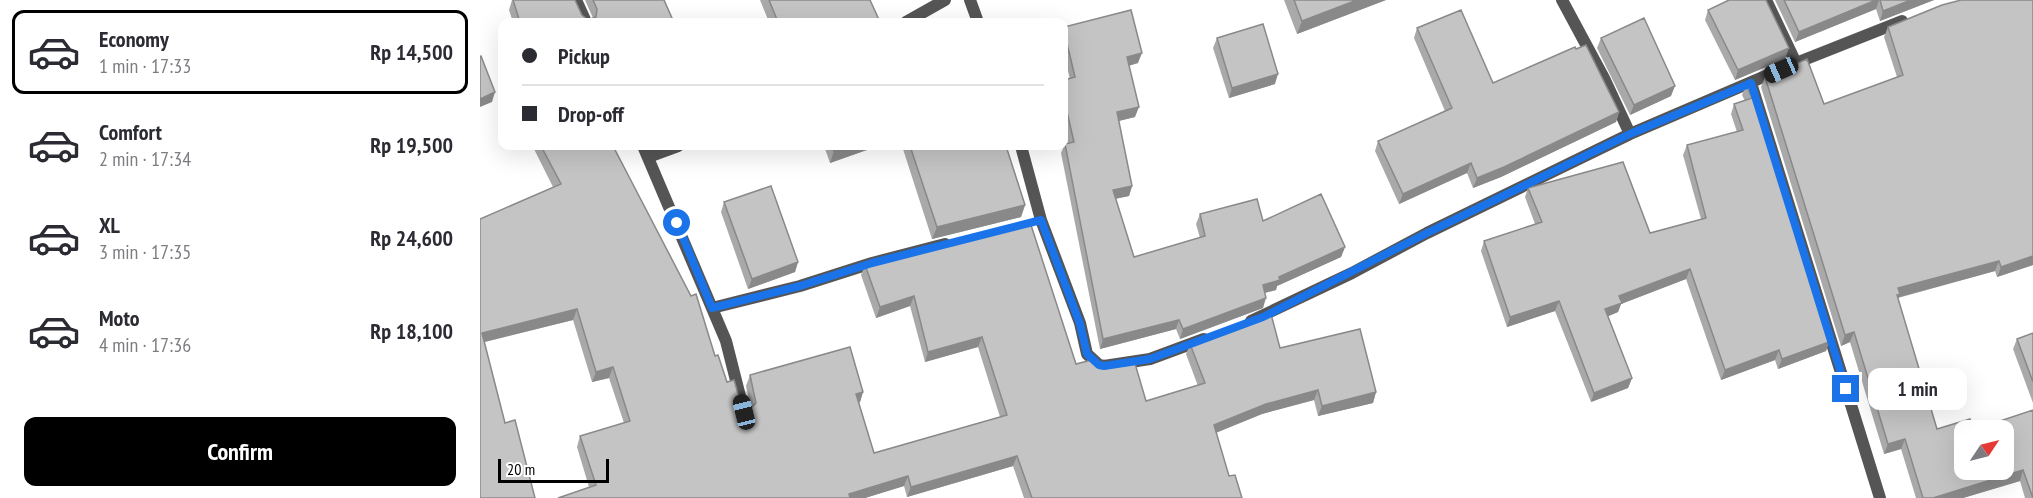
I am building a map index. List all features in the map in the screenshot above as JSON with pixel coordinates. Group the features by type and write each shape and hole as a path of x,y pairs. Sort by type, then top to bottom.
{"street":[{"path":"576,0 584,18"},
{"path":"913,18 945,0"},
{"path":"970,0 977,18"},
{"path":"1562,0 1604,78 1630,134"},
{"path":"1766,0 1796,63"},
{"path":"1240,326 1263,317 1427,233 1630,134 1796,63 1915,16"},
{"path":"1751,83 1880,498"},
{"path":"1022,150 1035,221 1080,324 1087,354 1099,365 1104,366 1150,359 1218,334"},
{"path":"646,151 726,341 744,412"},
{"path":"712,308 800,286 872,263 962,240"}],"building":[{"path":"513,0 575,0 586,18 519,18"},
{"path":"593,0 664,0 672,18 593,18 596,17 597,9"},
{"path":"769,0 870,0 878,18 776,18"},
{"path":"1294,0 1357,0 1302,21"},
{"path":"1729,0 1766,0 1789,48 1738,70 1708,10"},
{"path":"1784,0 1876,0 1799,32"},
{"path":"1880,0 1911,0 1883,11"},
{"path":"1961,0 2033,0 2033,256 2001,267 1999,261 1898,288 1900,294 1897,295 1937,429 1954,424 1954,480 1991,480 1933,498 1923,498 1905,439 1888,444 1854,332 1845,335 1765,77 1807,59 1824,104 1903,75 1888,27 1942,5"},
{"path":"1131,10 1142,53 1127,57 1139,107 1117,112 1132,186 1113,190 1134,257 1205,236 1200,214 1257,199 1263,221 1321,194 1345,247 1279,277 1280,280 1263,285 1266,298 1183,329 1179,320 1103,339 1066,150 1068,143 1074,142 1068,116 1068,79 1075,77 1068,48 1068,26"},
{"path":"1461,10 1493,83 1575,47 1576,49 1586,45 1619,112 1477,178 1471,163 1403,194 1378,141 1452,108 1417,28"},
{"path":"1644,18 1675,86 1634,105 1601,38"},
{"path":"1263,24 1278,74 1232,88 1217,38"},
{"path":"480,57 495,92 480,99"},
{"path":"1749,84 1829,342 1782,359 1779,350 1725,370 1690,269 1619,296 1622,303 1605,309 1632,378 1594,393 1559,301 1510,317 1484,241 1542,222 1528,188 1623,162 1650,233 1706,218 1687,145 1743,130 1734,104 1752,98 1746,85"},
{"path":"543,150 615,150 691,296 696,294 715,356 718,355 727,382 734,380 742,408 750,409 756,403 750,375 850,347 863,392 856,394 874,453 1007,415 982,337 928,352 914,296 880,307 865,265 1030,222 1076,364 1095,359 1109,364 1134,360 1146,401 1205,383 1190,344 1271,314 1280,348 1360,329 1376,392 1322,406 1318,390 1266,404 1214,425 1229,476 1235,475 1242,498 1032,498 1017,456 911,487 908,476 849,494 850,498 558,498 596,485 580,436 630,421 613,367 596,372 577,309 482,333 505,423 515,420 535,498 480,498 480,219 561,184"},
{"path":"911,150 1007,150 1025,205 937,227"},
{"path":"771,186 798,262 752,279 724,202"},
{"path":"2033,333 2033,382 2017,339"},
{"path":"2033,410 2033,498 2023,470 2014,473 2014,420 2003,420"}],"route":[{"path":"677,223 712,308 800,286 872,263 1041,220 1080,324 1087,354 1099,365 1104,366 1150,359 1263,317 1427,233 1630,134 1751,83 1846,389"}]}
